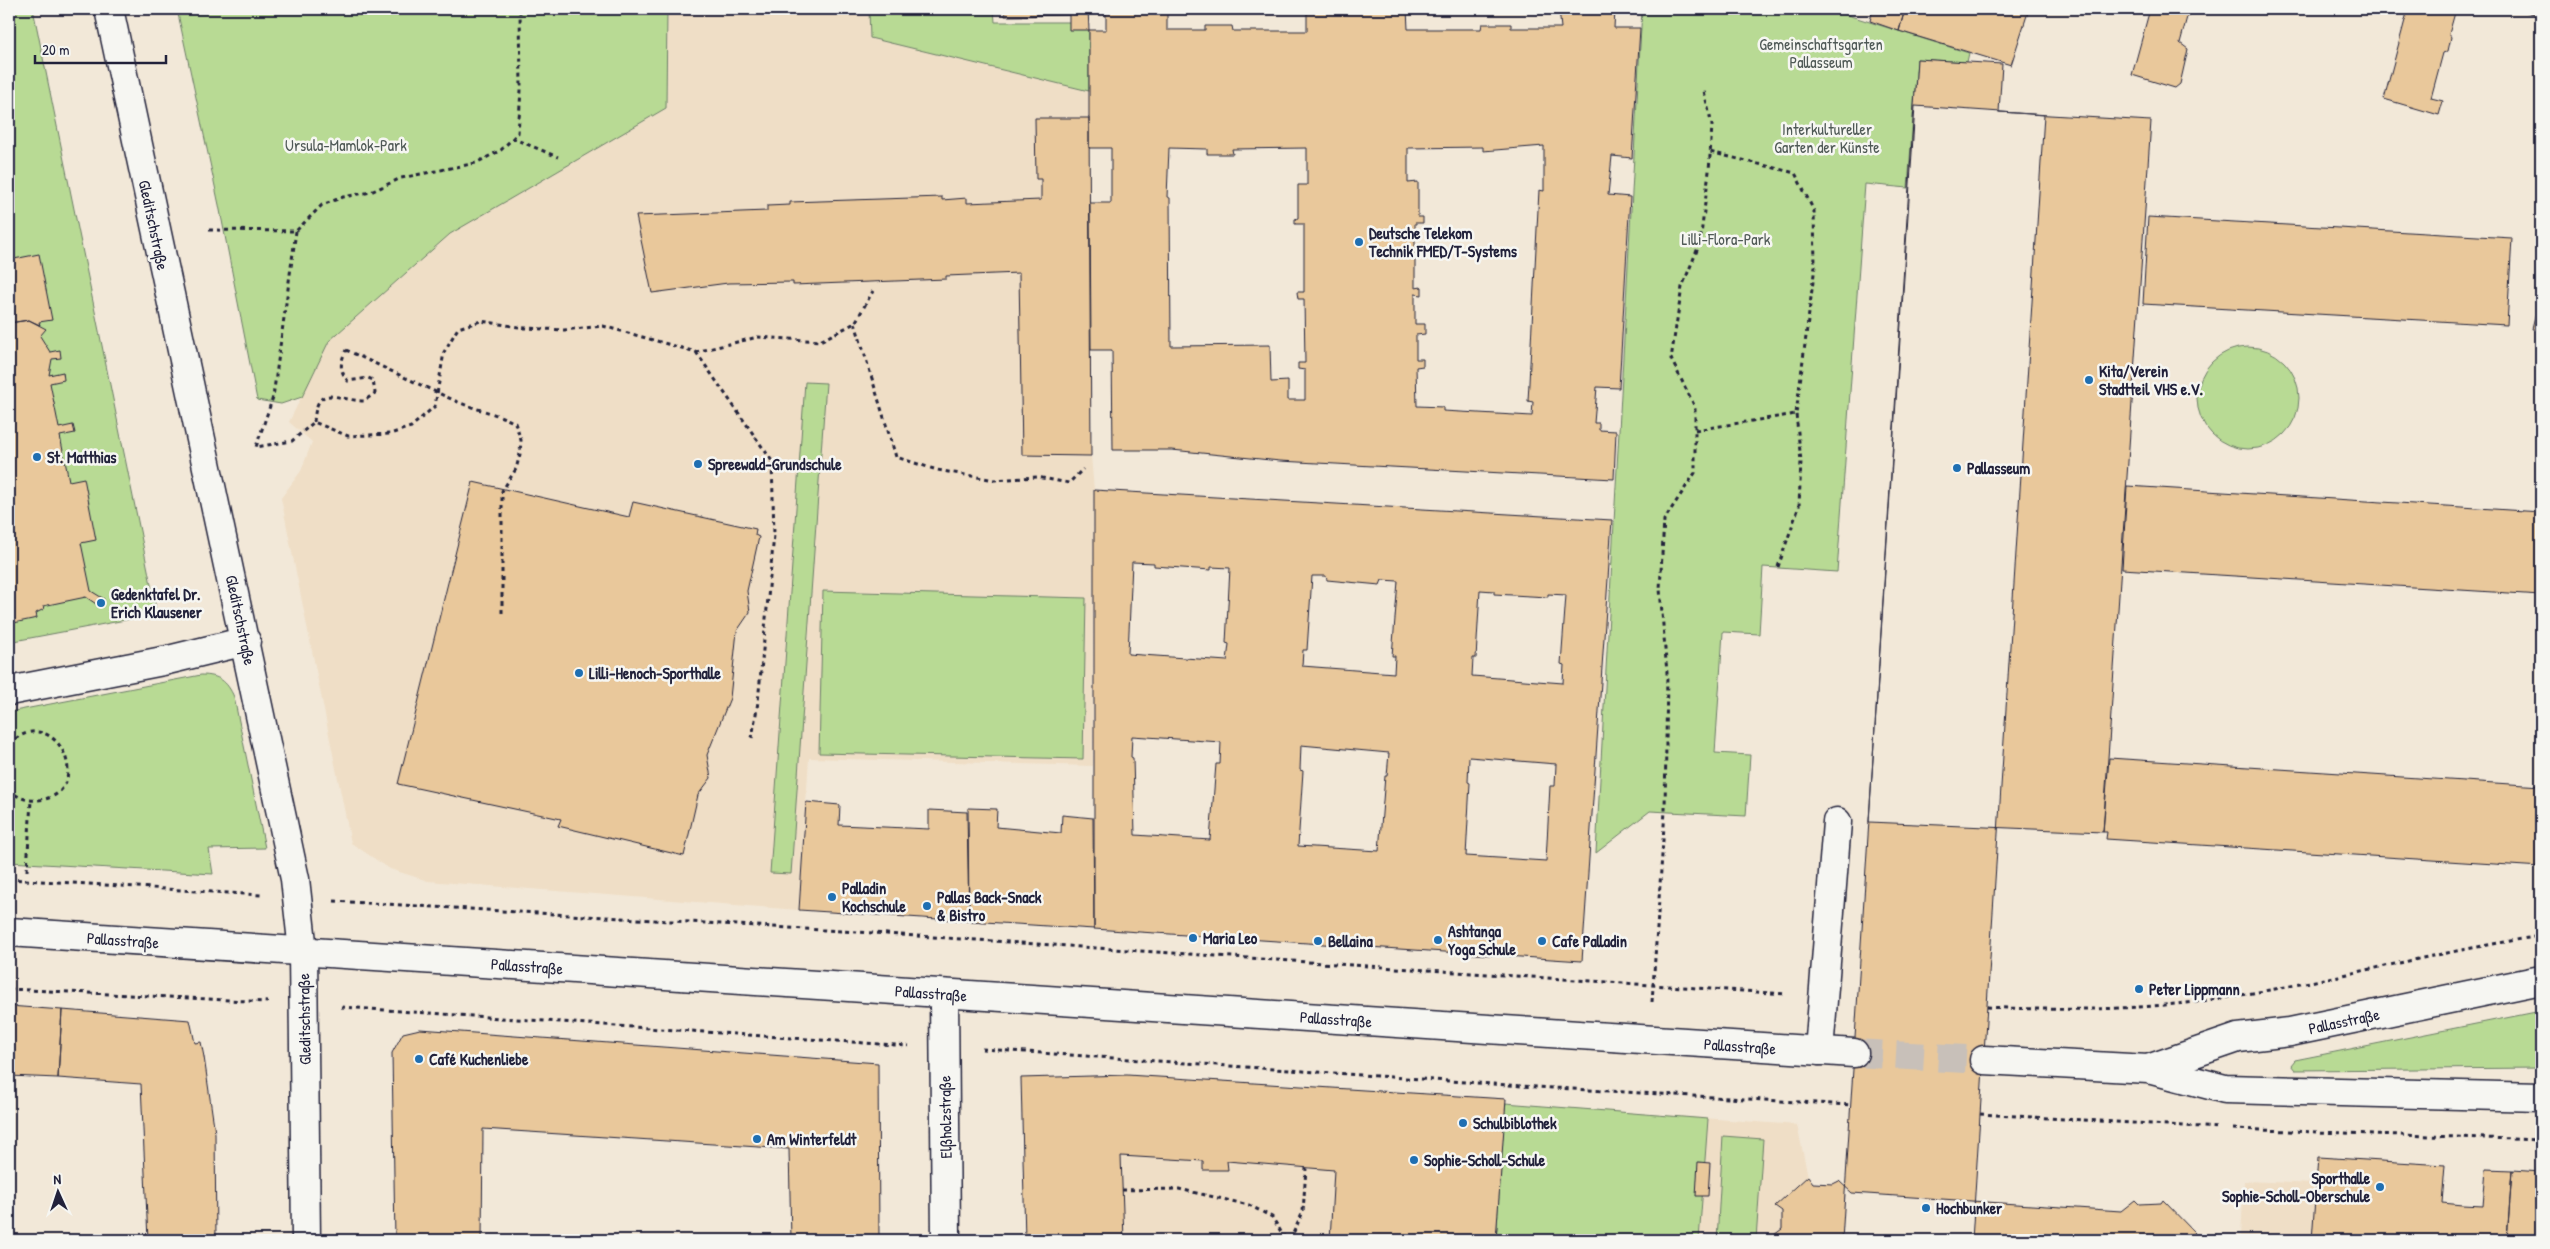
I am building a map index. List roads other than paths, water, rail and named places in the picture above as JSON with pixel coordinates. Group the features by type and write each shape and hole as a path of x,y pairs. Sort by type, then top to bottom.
{"main road":[{"name":"Gleditschstraße","path":"109,9 161,261 246,641 295,879 304,951 306,1240"},
{"path":"9,691 168,660 246,641"},
{"path":"1819,1051 1837,822"},
{"name":"Pallasstraße","path":"9,932 1854,1053"},
{"name":"Pallasstraße","path":"2148,1068 2238,1038 2290,1032 2541,980"},
{"name":"Elßholzstraße","path":"944,994 946,1240"},
{"name":"Pallasstraße","path":"1984,1060 2148,1068 2226,1089 2541,1097"}],"tunnel":[{"path":"1854,1053 1984,1060"}],"place":[{"name":"Deutsche Telekom Technik FMED/T-Systems","path":"1359,242"},
{"name":"Kita/Verein Stadtteil VHS e.V.","path":"2089,380"},
{"name":"St. Matthias","path":"37,457"},
{"name":"Spreewald-Grundschule","path":"698,464"},
{"name":"Pallasseum","path":"1957,468"},
{"name":"Gedenktafel Dr. Erich Klausener","path":"101,603"},
{"name":"Lilli-Henoch-Sporthalle","path":"579,673"},
{"name":"Palladin Kochschule","path":"832,897"},
{"name":"Pallas Back-Snack & Bistro","path":"927,906"},
{"name":"Maria Leo","path":"1193,938"},
{"name":"Ashtanga Yoga Schule","path":"1438,940"},
{"name":"Bellaina","path":"1318,941"},
{"name":"Cafe Palladin","path":"1542,941"},
{"name":"Peter Lippmann","path":"2139,989"},
{"name":"Café Kuchenliebe","path":"419,1059"},
{"name":"Schulbiblothek","path":"1463,1123"},
{"name":"Am Winterfeldt","path":"757,1139"},
{"name":"Sophie-Scholl-Schule","path":"1414,1160"},
{"name":"Sporthalle Sophie-Scholl-Oberschule","path":"2380,1187"},
{"name":"Hochbunker","path":"1926,1208"}],"park label":[{"name":"Gemeinschaftsgarten Pallasseum","path":"1821,53"},
{"name":"Interkultureller Garten der Künste","path":"1827,138"},
{"name":"Ursula-Mamlok-Park","path":"346,145"},
{"name":"Lilli-Flora-Park","path":"1726,239"}]}
